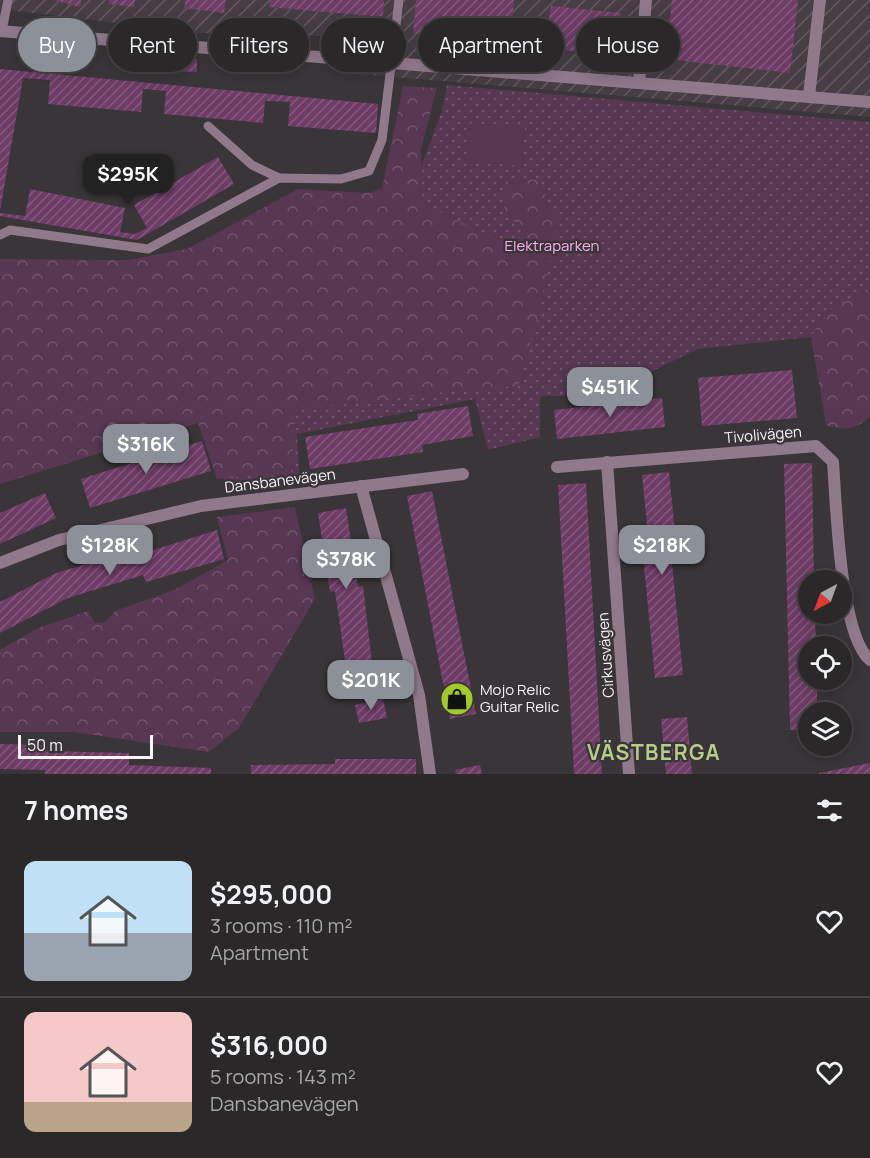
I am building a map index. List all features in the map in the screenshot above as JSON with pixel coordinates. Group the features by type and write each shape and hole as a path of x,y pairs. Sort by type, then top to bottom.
{"street":[{"path":"639,82 646,0"},
{"path":"809,96 820,0"},
{"path":"1,31 321,56"},
{"path":"406,63 870,102"},
{"name":"Tivolivägen","path":"557,467 816,446 833,462 837,519 851,627 870,660"},
{"name":"Cirkusvägen","path":"608,462 629,774"},
{"name":"Dansbanevägen","path":"0,563 59,540 201,506 463,474"},
{"path":"360,486 419,695 430,774"}],"lane":[{"path":"1,31 8,0"},
{"path":"397,18 399,0"},
{"path":"208,126 252,165 279,178 341,179 369,171 382,140 392,72"},
{"path":"0,235 10,230 148,249 279,178"}],"shaded area":[{"path":"0,0 870,0 870,117 347,73 406,72 406,18 321,18 321,36 309,36 309,18 209,18 209,33 200,33 197,33 197,18 108,18 108,22 96,21 96,18 75,18 8,10 0,33"}],"green space":[{"name":"Elektraparken","path":"447,85 870,122 870,287 823,315 811,337 698,349 621,386 563,396 540,396 540,437 488,450 475,399 297,434 300,484 225,492 220,453 417,178 442,111"},
{"path":"403,86 437,88 421,149 423,206 511,247 522,231 504,209 508,182 537,179 558,222 538,316 518,386 462,390 296,410 291,472 217,479 198,423 0,484 0,259 127,260 187,249 298,189 370,193 382,188"},
{"path":"471,123 525,127 522,166 468,161"},
{"path":"870,287 870,417 854,427 844,429 832,427 826,425 811,337 823,315"},
{"path":"295,507 315,599 239,728 209,752 73,732 0,732 0,650 38,628 88,611 95,623 105,622 115,611 174,590 228,560 217,517"}],"building":[{"path":"54,0 81,0 80,7"},
{"path":"109,0 135,0 134,7 109,4"},
{"path":"186,0 226,0 224,13 184,8"},
{"path":"270,0 384,0 383,17 269,7"},
{"path":"416,0 514,0 512,18 418,18 418,33 413,33"},
{"path":"672,0 798,0 790,73 680,61 680,18 670,18"},
{"path":"551,6 621,13 621,18 576,18 576,51 564,50 564,18 549,18"},
{"path":"0,69 378,104 376,133 288,126 290,102 265,101 263,123 164,114 166,91 143,89 141,112 48,104 50,80 23,78 0,211"},
{"path":"218,157 234,184 137,240 0,216 0,213 25,216 30,189 125,208 120,232 135,234 147,228 134,205"},
{"path":"792,370 797,418 702,426 698,378"},
{"path":"662,398 665,427 557,439 554,410"},
{"path":"468,406 473,436 422,445 423,452 310,469 305,437 418,420 417,414"},
{"path":"202,441 211,471 90,508 81,479"},
{"path":"812,463 814,570 798,570 798,624 815,624 816,636 798,636 798,690 817,690 817,702 798,702 798,730 790,730 784,464"},
{"path":"669,472 677,552 671,553 683,675 655,678 643,556 650,555 642,475"},
{"path":"586,483 602,774 574,774 558,485"},
{"path":"432,491 476,714 450,719 407,496"},
{"path":"45,493 56,518 0,544 0,513"},
{"path":"346,508 358,587 363,586 373,671 347,674 335,591 330,592 318,513"},
{"path":"217,530 224,559 146,582 143,575 68,598 0,633 0,602 56,573 135,549 137,555"},
{"path":"383,699 387,718 359,723 355,705"},
{"path":"687,717 692,774 666,774 661,719"},
{"path":"0,744 47,745 46,751 129,753 129,765 211,768 211,774 45,774 45,770 0,769"},
{"path":"335,759 416,759 416,774 251,774 251,765 335,764"},
{"path":"870,763 870,774 819,774 819,773"},
{"path":"480,765 482,774 456,774 455,770"}],"place":[{"name":"Mojo Relic Guitar Relic","path":"457,699"}],"district":[{"name":"VÄSTBERGA","path":"654,753"}]}
